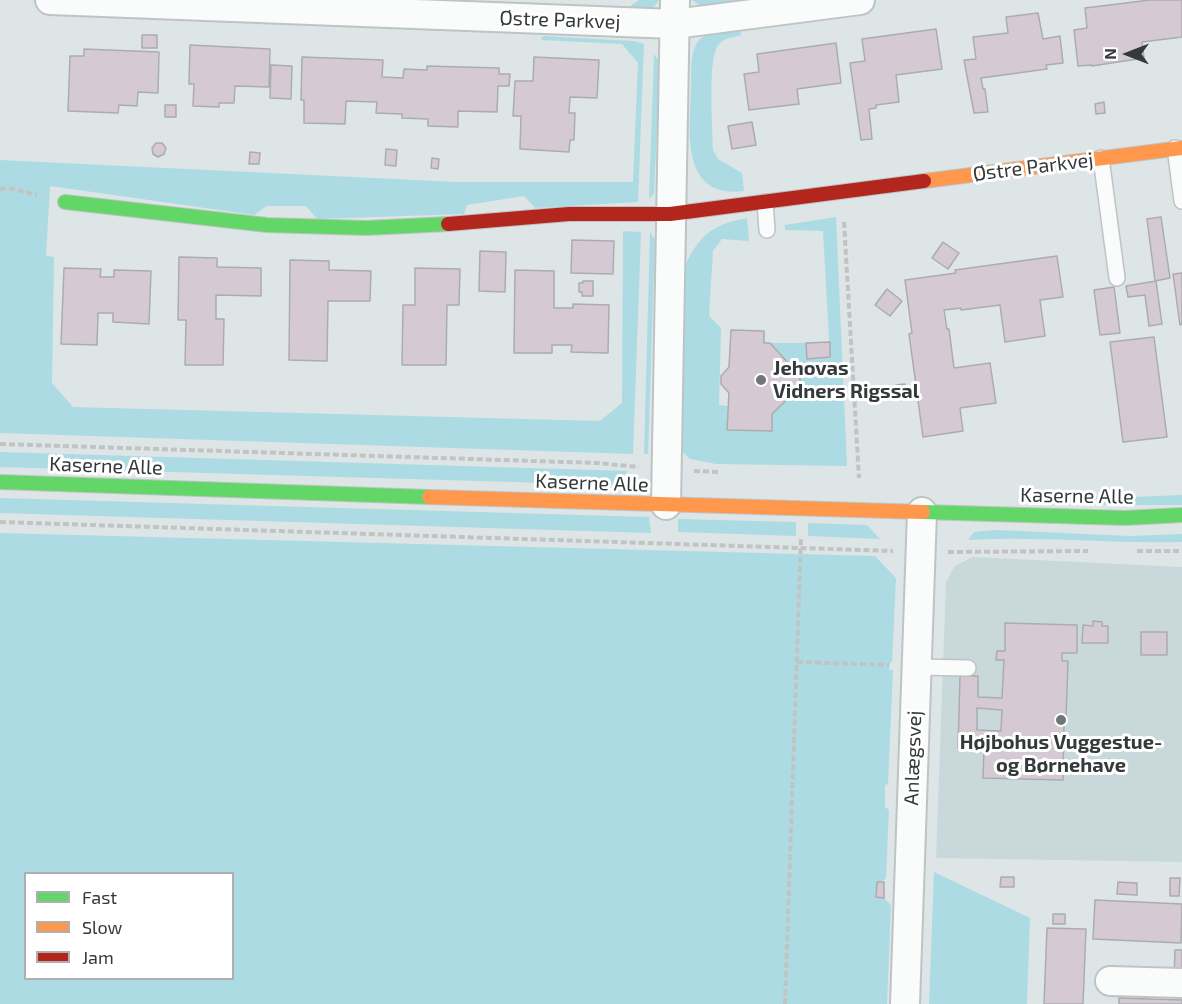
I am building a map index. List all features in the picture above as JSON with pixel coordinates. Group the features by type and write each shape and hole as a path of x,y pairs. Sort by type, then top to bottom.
{"street":[{"name":"Østre Parkvej","path":"50,0 675,12 860,0"},
{"path":"666,505 675,12"},
{"name":"Østre Parkvej","path":"65,202 267,225 366,228 466,223 569,214 670,214 1179,148"},
{"name":"Kaserne Alle","path":"0,482 1125,518 1182,515"},
{"name":"Anlægsvej","path":"905,1004 922,512"},
{"path":"1110,981 1182,983"}],"lane":[{"path":"1179,148 1182,201"},
{"path":"1101,158 1117,278"},
{"path":"765,202 767,230"},
{"path":"916,667 968,668"}],"path":[{"path":"843,191 860,509"},
{"path":"0,444 597,463 666,470 723,472"},
{"path":"848,477 870,478"},
{"path":"785,1004 802,507"},
{"path":"0,522 920,552 1096,551"},
{"path":"1128,551 1182,551"},
{"path":"797,662 916,667"}],"shaded area":[{"path":"639,0 659,0 655,6 641,12 618,8 629,7"},
{"path":"692,0 732,0 731,5 702,7"},
{"path":"740,29 741,35 726,39 719,44 713,63 713,150 718,159 742,173 744,191 724,191 709,185 699,175 694,161 690,127 691,65 696,44 704,36 725,30"},
{"path":"543,36 634,41 644,44 638,202 535,208 524,196 467,205 464,214 317,219 306,206 267,206 254,215 50,186 46,256 54,257 52,383 73,407 600,421 622,403 623,231 641,232 633,454 0,433 0,160 457,182 633,182 638,63 622,44 541,40"},
{"path":"654,54 660,63 654,194 649,199"},
{"path":"836,217 847,466 716,464 690,459 682,451 686,264 691,254 709,232 735,220 747,218 749,241 722,239 713,251 709,316 721,328 719,405 728,406 727,430 772,431 772,414 800,387 800,376 770,343 806,343 807,358 830,357 823,231 785,230 785,225"},
{"path":"650,232 655,240 648,454 644,454"},
{"path":"0,452 628,471 615,485 0,467"},
{"path":"1040,494 1133,497 1182,495 1182,505 1039,505"},
{"path":"0,498 649,517 651,533 0,513"},
{"path":"678,519 796,522 796,536 678,532"},
{"path":"808,523 867,525 880,539 808,536"},
{"path":"996,530 1129,536 1182,534 1182,542 968,540 974,532"},
{"path":"0,533 875,556 896,578 892,662 889,670 893,670 888,784 885,785 885,807 889,810 886,878 882,882 884,898 891,905 887,1004 0,1004"},
{"name":"Højbohus Vuggestue- og Børnehave","path":"973,557 1182,567 1182,862 936,858 946,582 955,566"},
{"path":"934,872 1030,918 1027,1004 929,1004"}],"building":[{"path":"1150,0 1182,0 1182,37 1142,42 1144,58 1078,66 1074,30 1087,28 1085,8"},
{"path":"1038,13 1043,39 1060,36 1063,63 1046,65 1047,69 981,78 988,112 974,113 964,60 976,59 973,37 1008,33 1006,17"},
{"path":"936,29 942,69 896,75 899,102 876,105 876,108 869,109 872,139 861,140 850,63 865,61 862,39"},
{"path":"142,35 157,35 157,48 142,48"},
{"path":"836,43 841,83 797,89 799,104 749,110 744,74 759,72 757,54"},
{"path":"190,45 270,49 269,87 235,86 234,103 219,103 219,107 193,106 194,84 189,84"},
{"path":"84,49 159,52 158,93 138,92 137,106 119,105 118,113 68,111 70,56 84,56"},
{"path":"302,57 383,60 382,77 403,78 404,69 427,70 427,66 499,68 499,74 510,74 509,86 498,86 497,112 458,111 458,127 428,126 428,119 402,118 402,114 376,113 377,102 346,101 345,124 304,123 304,100 301,100"},
{"path":"534,57 599,60 597,98 570,97 569,113 575,113 574,140 570,140 569,152 520,149 521,116 513,116 515,81 533,81"},
{"path":"271,65 292,66 291,99 270,98"},
{"path":"1104,102 1105,113 1096,114 1095,104"},
{"path":"165,105 176,105 176,117 165,117"},
{"path":"752,122 756,145 732,149 728,126"},
{"path":"156,143 162,143 166,148 164,154 158,157 153,154 152,148"},
{"path":"386,149 397,150 396,166 385,165"},
{"path":"250,152 260,153 259,164 249,164"},
{"path":"432,158 439,159 438,169 431,168"},
{"path":"1161,217 1170,278 1155,281 1147,219"},
{"path":"572,240 614,241 613,274 571,273"},
{"path":"943,242 959,253 948,269 932,258"},
{"path":"480,251 506,252 505,292 479,291"},
{"path":"1057,256 1063,297 1040,300 1045,336 1005,342 1000,305 944,310 954,368 990,363 996,403 960,408 963,431 923,437 909,334 912,333 905,280 956,273 955,270"},
{"path":"179,257 217,258 217,267 261,268 261,296 216,295 216,319 224,319 223,365 185,365 186,320 178,320"},
{"path":"290,260 329,261 329,270 371,271 370,301 328,301 327,361 289,360"},
{"path":"64,268 101,269 100,277 114,277 114,270 151,271 149,324 113,322 113,313 98,313 97,345 61,344"},
{"path":"415,268 460,269 459,305 447,305 446,365 402,365 403,305 415,305"},
{"path":"515,270 554,271 554,308 573,308 573,304 609,305 608,353 571,352 572,345 552,345 552,353 514,353"},
{"path":"1182,273 1182,324 1180,325 1173,274"},
{"path":"593,281 593,296 582,296 582,292 579,292 579,283"},
{"path":"1156,281 1162,324 1149,326 1145,295 1128,297 1126,286"},
{"path":"1114,287 1120,333 1100,335 1094,290"},
{"path":"887,289 902,301 890,316 875,305"},
{"name":"Jehovas Vidners Rigssal","path":"731,330 764,331 764,343 770,343 800,376 800,387 772,414 772,431 727,430 729,393 721,384 721,376 729,367"},
{"path":"1154,337 1167,437 1123,442 1110,342"},
{"path":"830,342 830,357 807,359 806,343"},
{"path":"905,384 907,393 898,395 896,385"},
{"path":"1093,621 1102,622 1102,626 1108,626 1108,643 1082,643 1083,625 1093,626"},
{"path":"1005,623 1077,625 1077,653 1062,653 1062,661 1068,661 1063,780 983,778 984,749 958,748 960,676 978,676 978,697 1002,698 1004,660 996,660 997,651 1005,651","holes":["977,708 1002,710 1001,731 977,730"]},
{"path":"1141,632 1167,632 1167,655 1141,655"},
{"path":"1001,877 1014,877 1014,887 1000,887"},
{"path":"1170,878 1180,878 1179,896 1170,896"},
{"path":"877,882 884,882 884,898 876,897"},
{"path":"1118,882 1137,883 1137,895 1117,894"},
{"path":"1095,900 1182,904 1181,943 1093,939"},
{"path":"1053,914 1065,914 1065,924 1053,924"},
{"path":"1047,928 1086,929 1083,1004 1044,1004"},
{"path":"1175,950 1182,950 1182,980 1174,980"},
{"path":"1119,998 1182,1000 1182,1004 1119,1004"}],"traffic: fast":[{"path":"65,202 267,225 366,228 448,224"},
{"path":"0,482 429,497"},
{"path":"923,512 1125,518 1182,515"}],"traffic: slow":[{"path":"924,181 1182,148"},
{"path":"429,497 923,512"}],"traffic: jam":[{"path":"448,224 569,214 670,214 924,181"}],"place":[{"name":"Jehovas Vidners Rigssal","path":"761,380"},
{"name":"Højbohus Vuggestue- og Børnehave","path":"1061,720"}]}
